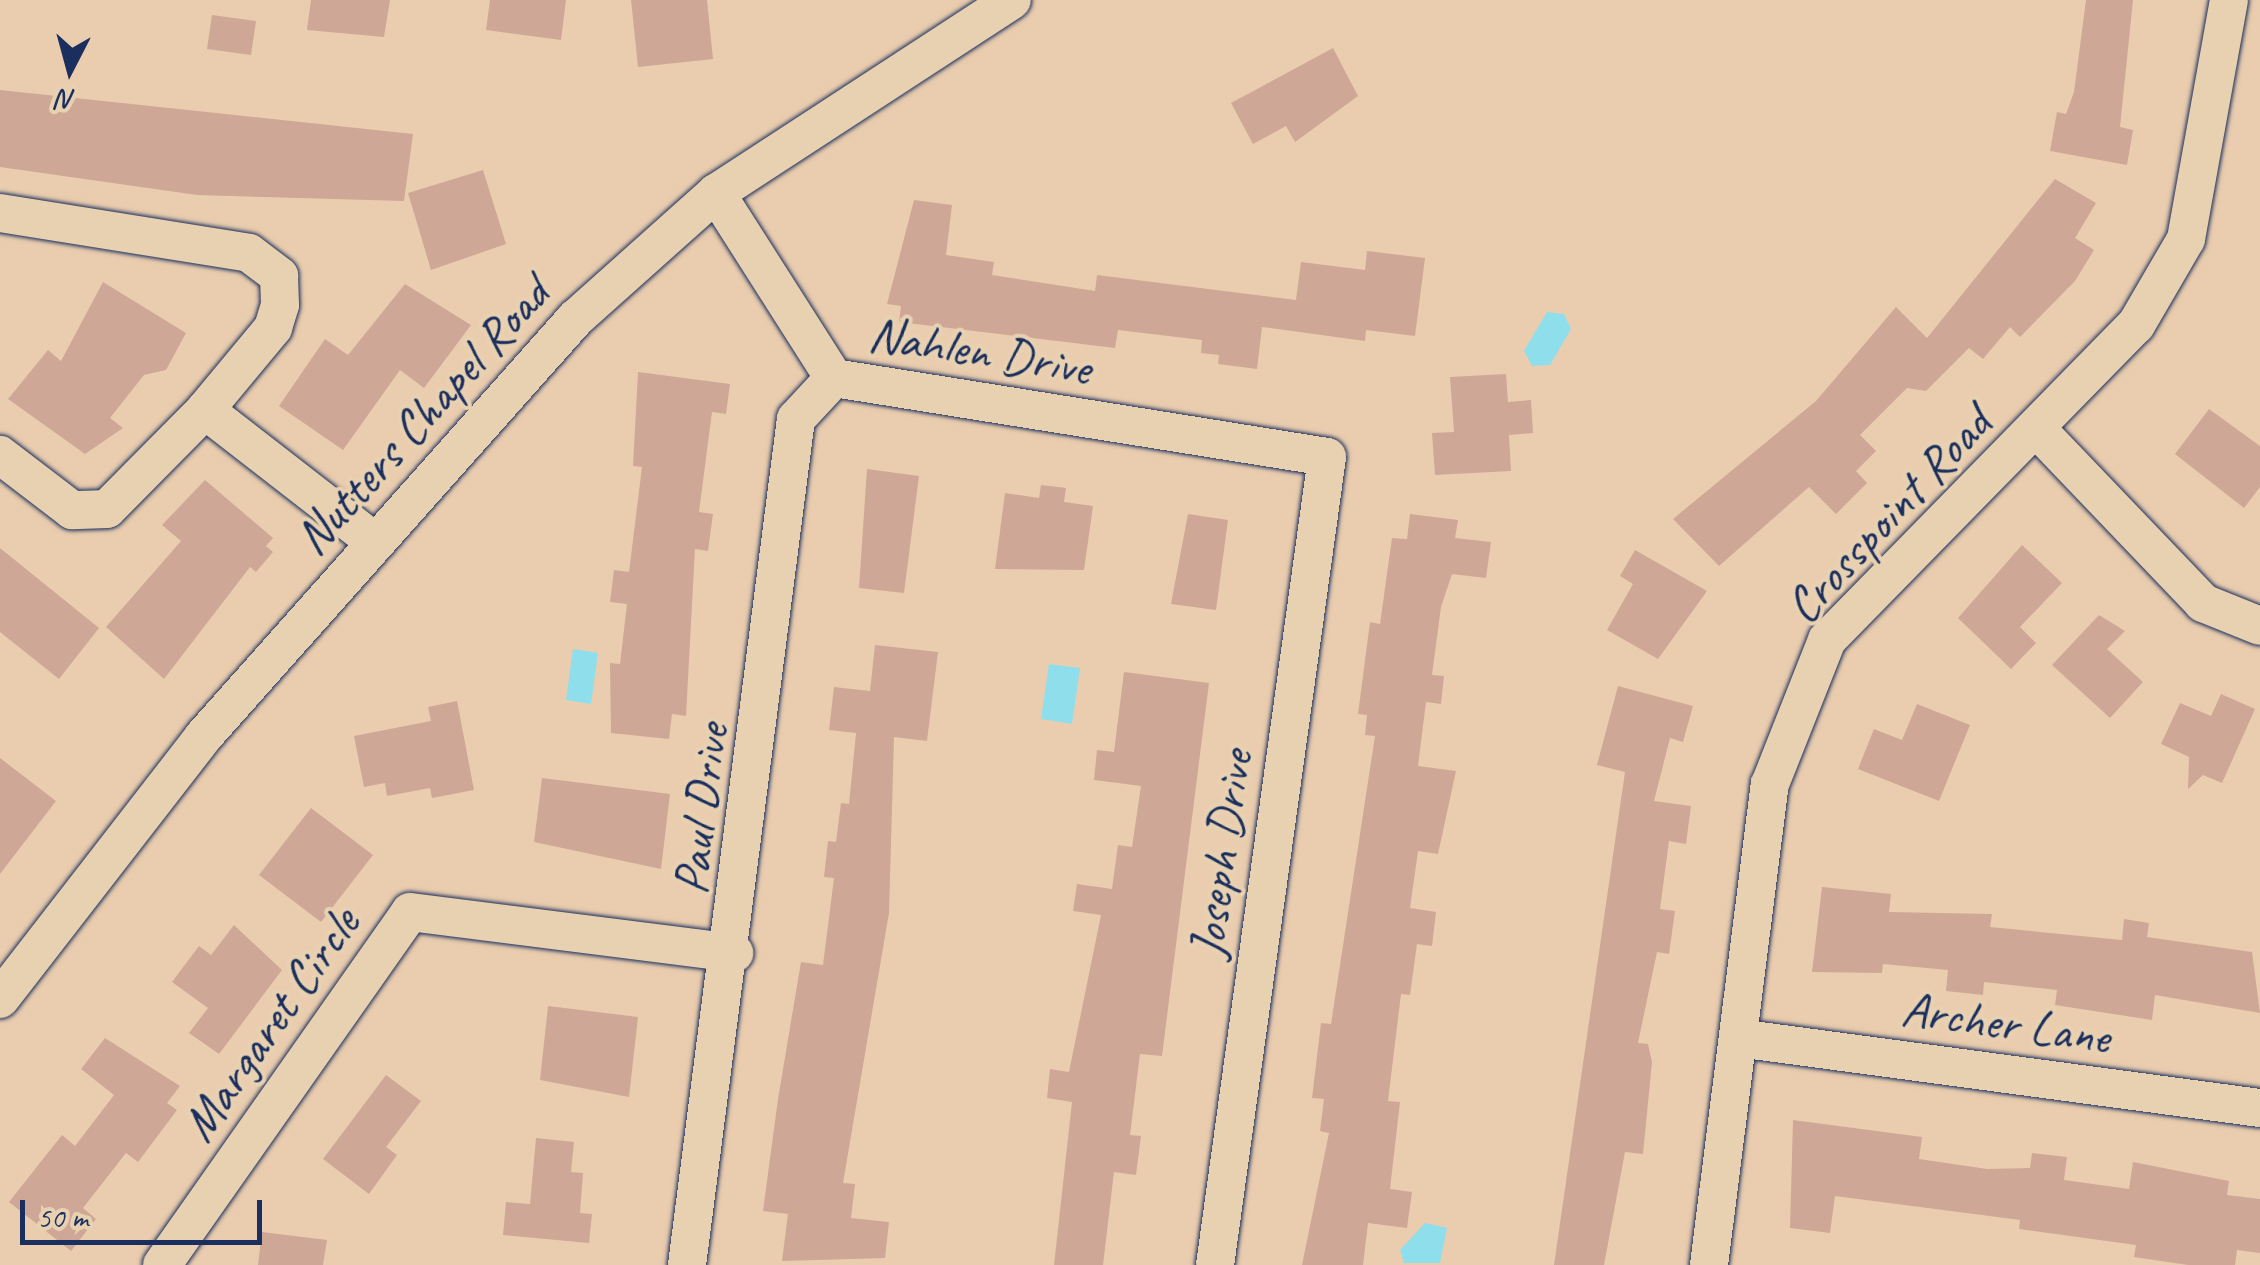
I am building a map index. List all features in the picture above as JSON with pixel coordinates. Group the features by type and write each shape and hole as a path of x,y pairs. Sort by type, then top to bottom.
{"street":[{"name":"Nutters Chapel Road","path":"5,981 154,796 574,318 716,193 1012,0"},
{"name":"Crosspoint Road","path":"1709,1265 1770,784 1826,640 2136,324 2186,238 2229,0"},
{"name":"Nahlen Drive","path":"716,193 834,378 1326,457"},
{"path":"0,212 250,253 279,276 273,328 205,410 107,508 72,510 0,455"},
{"name":"Paul Drive","path":"687,1265 734,953 796,419 834,378"},
{"path":"205,410 374,542"},
{"path":"2036,428 2202,603 2260,626"},
{"name":"Joseph Drive","path":"1215,1265 1326,457"},
{"name":"Margaret Circle","path":"162,1265 410,912 734,953"},
{"name":"Archer Lane","path":"1738,1038 2260,1108"}],"water":[{"path":"1547,312 1564,314 1571,329 1550,365 1532,366 1524,351"},
{"path":"573,649 598,653 591,704 566,700"},
{"path":"1049,664 1080,668 1072,724 1041,719"},
{"path":"1425,1223 1447,1228 1440,1263 1404,1263 1400,1250"}],"building":[{"path":"311,0 390,0 384,37 307,30"},
{"path":"490,0 566,0 561,40 486,30"},
{"path":"631,0 707,0 713,59 638,67"},
{"path":"2086,0 2133,0 2120,127 2133,130 2127,165 2050,151 2057,112 2066,114 2074,92"},
{"path":"212,15 256,21 251,55 207,49"},
{"path":"1333,48 1358,96 1295,142 1286,126 1253,144 1231,103"},
{"path":"0,90 413,134 404,201 197,195 0,167"},
{"path":"483,170 506,244 431,270 408,193"},
{"path":"2055,179 2096,203 2075,238 2094,250 2075,281 2020,337 2010,327 1983,359 1969,348 1926,391 1907,388 1860,435 1876,451 1856,471 1867,483 1836,514 1809,487 1719,566 1673,519 1816,401 1896,307 1927,338"},
{"path":"914,200 952,205 946,255 994,262 992,275 1095,291 1097,275 1296,300 1301,262 1365,270 1367,251 1425,258 1415,336 1366,330 1365,341 1262,327 1257,369 1218,364 1219,355 1201,353 1202,340 1118,330 1115,348 899,322 901,306 887,304"},
{"path":"103,282 186,333 166,370 144,375 110,418 123,428 85,454 8,399 48,350 61,361"},
{"path":"405,284 471,325 424,388 400,370 343,450 279,406 325,339 348,355"},
{"path":"638,372 730,384 726,414 712,412 699,512 713,514 708,551 695,549 686,716 672,714 669,739 611,733 610,663 620,664 627,604 610,602 614,570 629,572 642,467 633,466"},
{"path":"1506,374 1508,402 1531,400 1533,433 1509,435 1511,471 1435,475 1432,433 1454,432 1450,377"},
{"path":"2209,409 2260,446 2260,487 2244,508 2175,454"},
{"path":"867,469 919,476 904,593 859,588"},
{"path":"205,480 273,538 266,546 273,552 256,572 250,567 164,679 106,627 181,541 162,525"},
{"path":"1041,485 1066,488 1064,502 1093,506 1084,570 995,569 1005,493 1039,498"},
{"path":"1188,514 1228,520 1216,610 1171,604"},
{"path":"1410,514 1458,520 1455,538 1491,542 1486,578 1452,574 1441,607 1432,675 1444,676 1441,704 1426,702 1418,766 1456,771 1438,854 1418,851 1410,908 1436,912 1432,946 1417,944 1410,995 1401,994 1388,1101 1400,1102 1390,1189 1412,1192 1407,1228 1368,1223 1363,1265 1302,1265 1329,1133 1320,1131 1324,1099 1312,1098 1321,1023 1331,1024 1375,736 1365,735 1367,715 1358,714 1370,622 1380,624 1392,538 1407,539"},
{"path":"2022,545 2062,583 2020,627 2036,643 2011,669 1958,618"},
{"path":"0,548 99,628 59,679 0,632"},
{"path":"1635,550 1707,591 1658,659 1607,630 1633,584 1620,576"},
{"path":"2099,615 2125,631 2107,649 2143,682 2110,718 2052,665"},
{"path":"875,645 938,652 927,741 894,737 889,913 843,1183 855,1184 851,1218 889,1222 885,1258 782,1261 788,1214 763,1211 778,1099 801,962 823,965 834,878 824,877 828,841 836,842 841,803 849,804 856,733 829,730 834,687 870,691"},
{"path":"1124,672 1209,683 1162,1056 1140,1054 1130,1135 1141,1136 1136,1175 1114,1172 1103,1265 1054,1265 1072,1102 1047,1098 1050,1069 1069,1072 1101,915 1073,911 1077,884 1112,889 1118,845 1132,847 1141,786 1094,780 1097,750 1114,752"},
{"path":"1618,686 1693,706 1683,742 1670,738 1654,801 1691,806 1686,844 1669,841 1660,909 1675,911 1669,954 1657,952 1638,1043 1648,1044 1652,1062 1643,1154 1625,1152 1604,1265 1554,1265 1625,772 1597,765"},
{"path":"2221,694 2255,709 2222,783 2203,775 2188,789 2189,757 2161,744 2180,703 2211,716"},
{"path":"457,701 474,790 432,798 430,788 387,796 385,783 364,787 354,736 431,721 428,707"},
{"path":"1917,704 1970,725 1939,801 1858,769 1874,729 1902,740"},
{"path":"0,758 56,801 0,874"},
{"path":"542,778 670,794 661,869 534,842"},
{"path":"311,808 373,855 321,922 259,875"},
{"path":"1822,887 1891,894 1889,912 1992,914 1990,927 2122,940 2124,919 2149,923 2147,937 2252,952 2260,1013 2155,995 2152,1020 2055,1005 2057,990 1984,982 1983,995 1946,991 1948,970 1883,964 1882,973 1812,972"},
{"path":"234,925 282,970 219,1054 189,1033 208,1008 172,982 199,946 211,955"},
{"path":"548,1006 638,1017 629,1097 540,1080"},
{"path":"105,1038 180,1086 167,1103 177,1110 138,1162 126,1153 83,1208 96,1219 71,1251 9,1202 62,1135 75,1146 114,1095 81,1069"},
{"path":"386,1075 421,1101 386,1147 397,1155 369,1194 323,1159"},
{"path":"1793,1120 1922,1137 1919,1159 1987,1169 2030,1168 2032,1153 2067,1157 2064,1180 2129,1189 2133,1162 2229,1181 2227,1195 2260,1199 2260,1253 2237,1250 2235,1265 2188,1265 2134,1257 2136,1245 2019,1229 2020,1220 1835,1196 1830,1233 1790,1228"},
{"path":"536,1138 574,1142 571,1172 583,1173 580,1213 592,1214 589,1243 503,1235 506,1202 530,1204"},
{"path":"262,1232 327,1240 323,1265 258,1265"}]}
